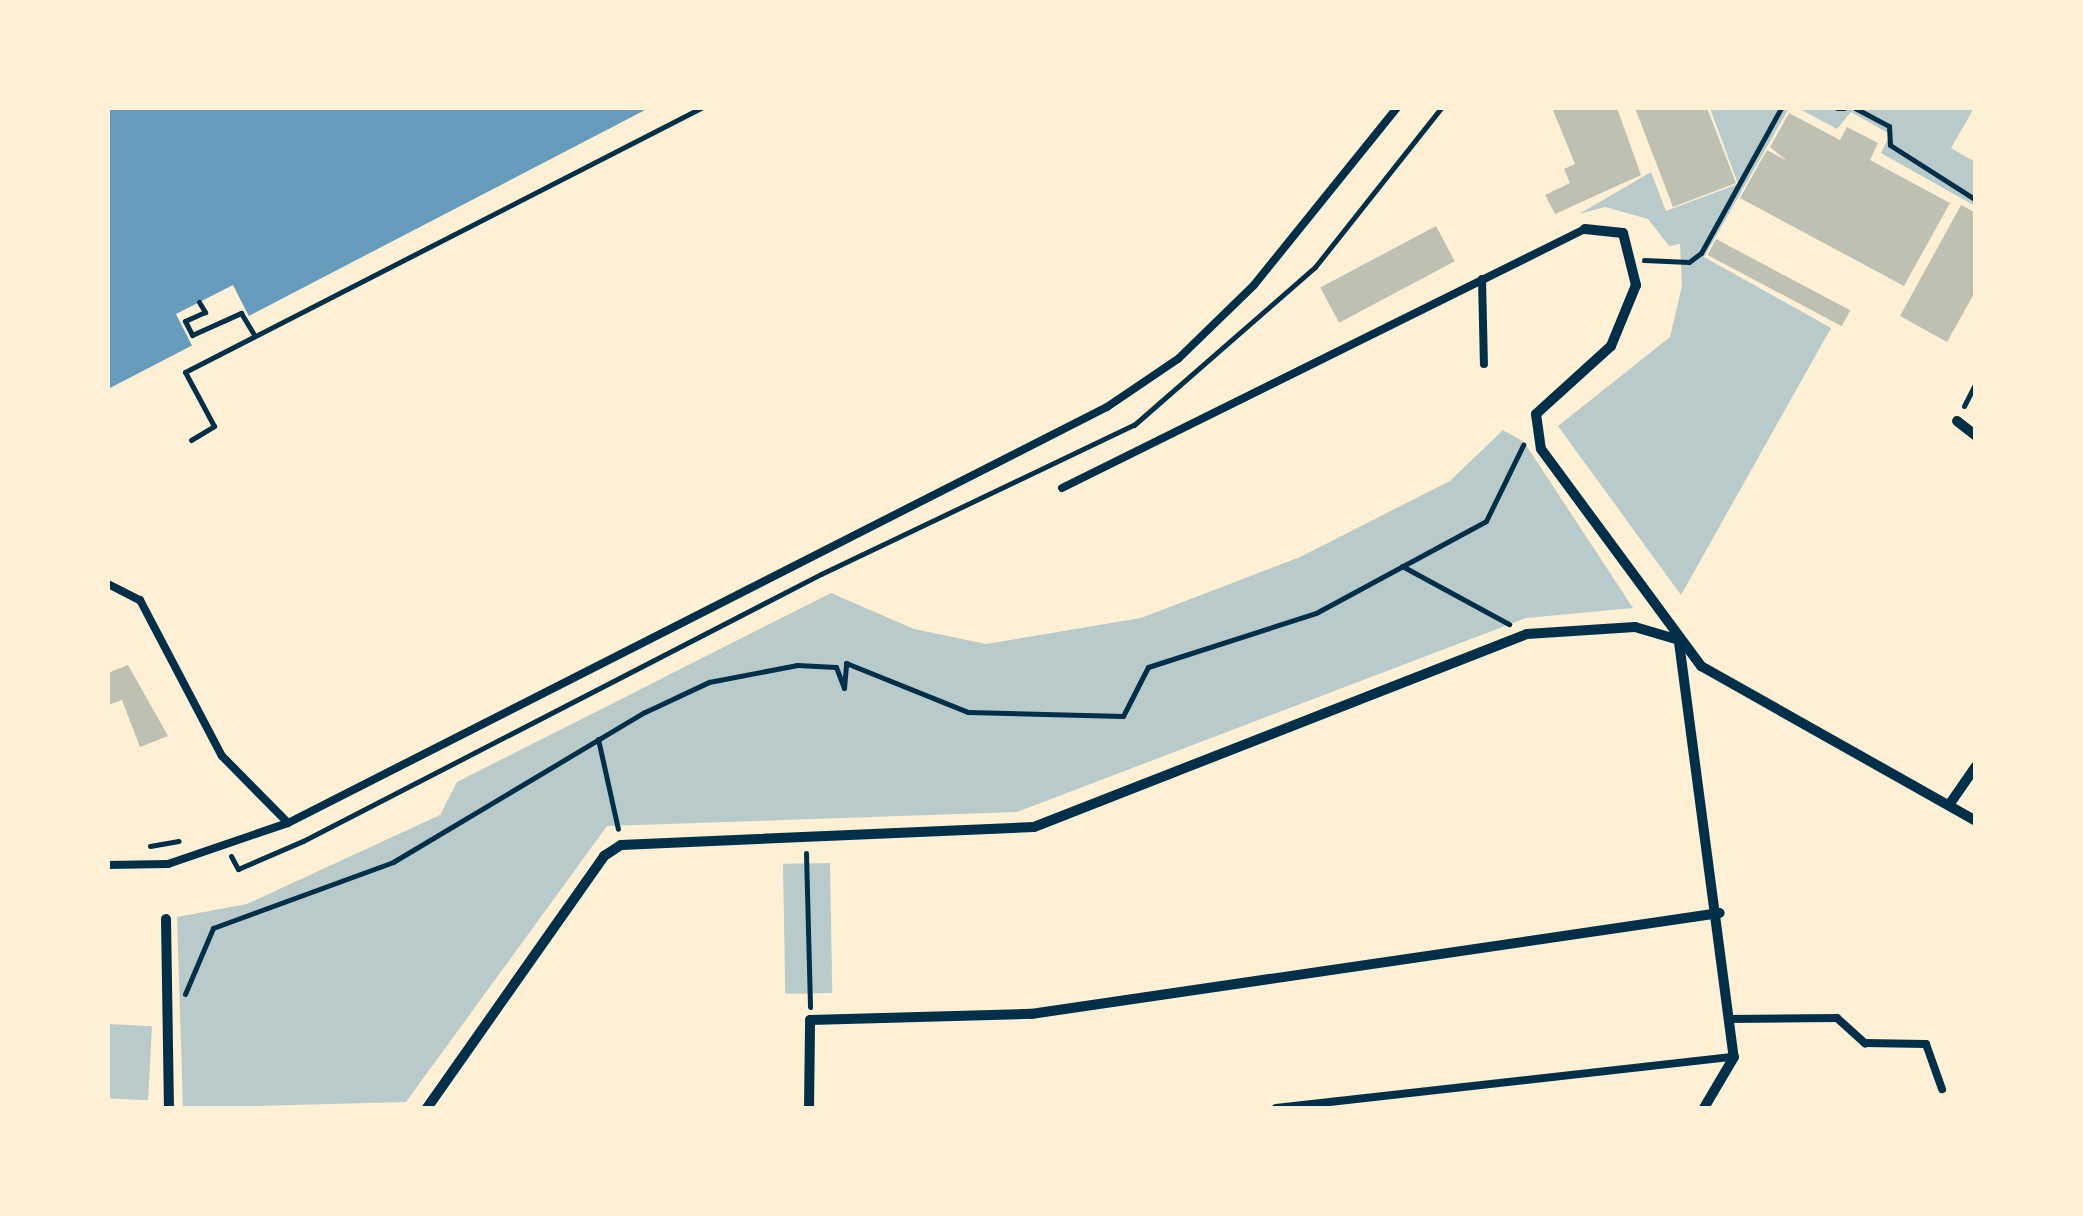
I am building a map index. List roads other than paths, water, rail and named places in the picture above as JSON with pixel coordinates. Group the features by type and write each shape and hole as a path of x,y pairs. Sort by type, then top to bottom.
{"street":[{"path":"1585,229 1623,232 1636,260 1630,310 1611,346 1545,399 1533,430 1679,640 1725,685 1976,820"},
{"path":"1957,421 1976,436"},
{"path":"426,1108 592,872 621,845 806,840 1034,827 1528,634 1635,627 1679,640"},
{"path":"1679,640 1720,912 1734,1057 1704,1108"},
{"path":"1949,805 1976,766"},
{"path":"809,1108 810,1020 1030,1014 1720,912"},
{"path":"166,918 169,1108"}],"lane":[{"path":"108,865 168,864 288,823 1107,406 1178,359 1254,286 1397,108"},
{"path":"1062,488 1585,229"},
{"path":"1482,280 1484,364"},
{"path":"108,584 140,600 222,756 288,823"},
{"path":"1730,1019 1837,1018 1865,1043 1926,1044 1942,1089"},
{"path":"1276,1108 1734,1057"}],"water":[{"path":"108,108 649,108 108,389"}]}
